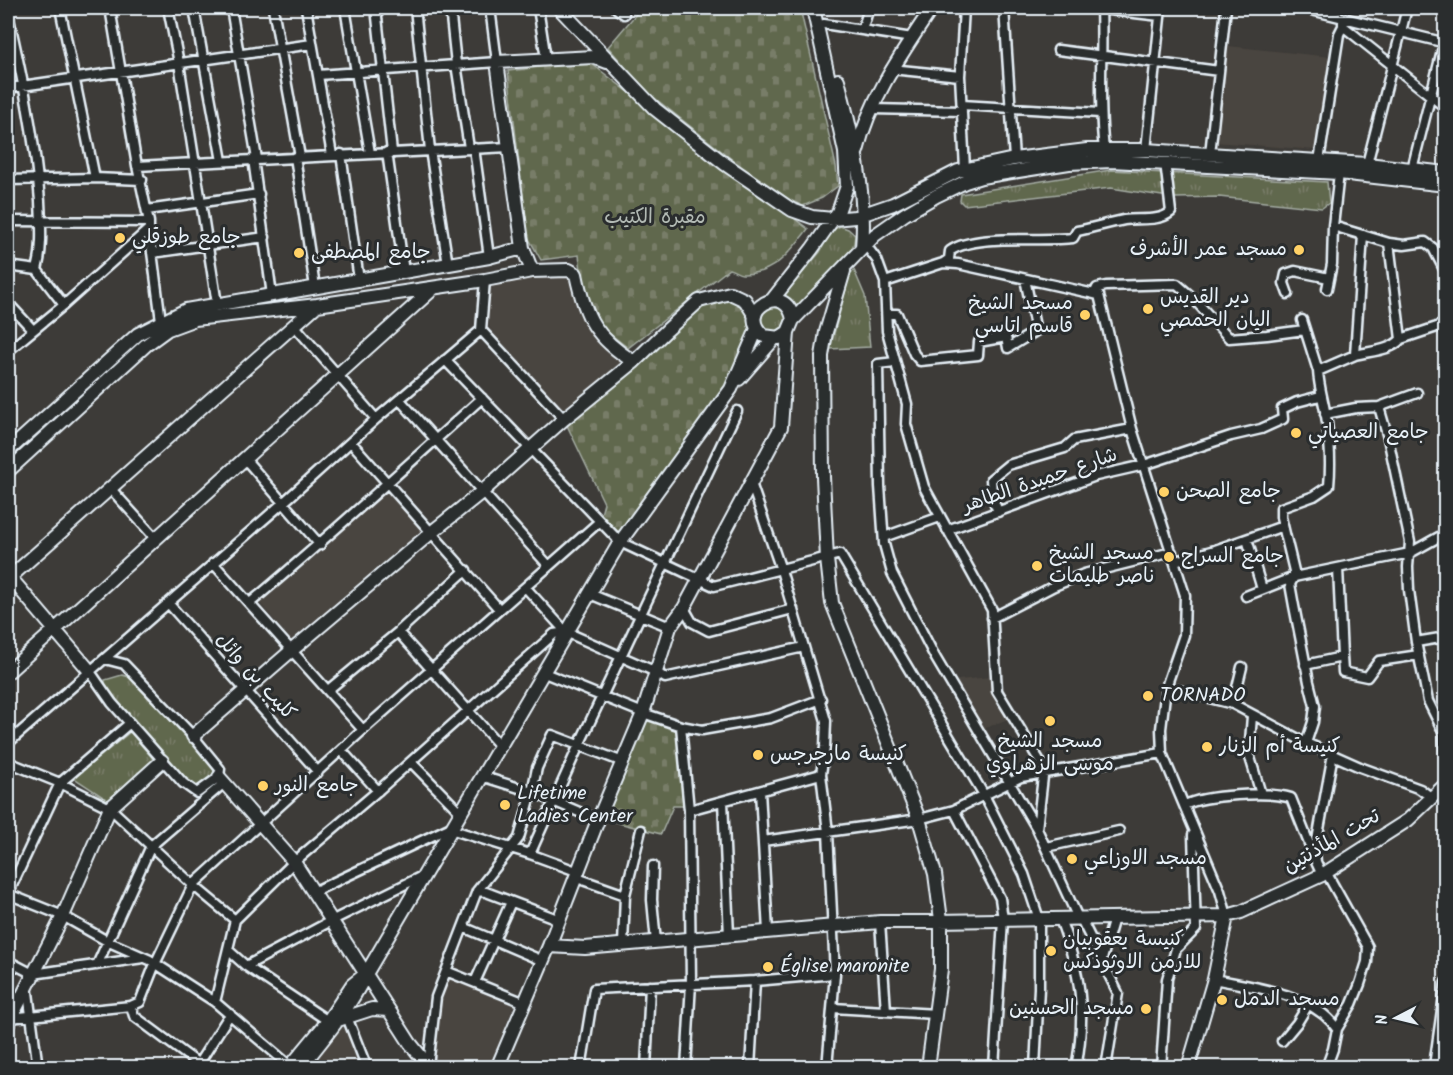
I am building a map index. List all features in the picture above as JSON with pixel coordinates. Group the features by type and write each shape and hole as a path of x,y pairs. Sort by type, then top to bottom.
{"main road":[{"path":"559,8 655,109 725,164 792,210 812,217 833,219 863,214 894,204 965,169 1014,159 1104,149 1367,164 1446,173"},
{"path":"755,316 761,305 772,300 812,249 833,219 845,195 847,165 813,8"},
{"path":"820,8 856,155 863,214 863,242"},
{"path":"856,155 864,125 891,69 932,8"},
{"path":"532,271 523,248 497,62 594,57 611,64"},
{"path":"928,1068 941,969 941,920 935,874 919,819 832,603 827,559 823,477 822,356 826,332 838,291 844,272 851,260 863,242 912,209 973,179 1088,161 1165,162 1339,173 1446,185"},
{"path":"847,218 863,242"},
{"path":"8,450 138,334 186,310 489,257 523,248"},
{"path":"497,1066 543,961 598,820 644,713 670,627 684,608 781,427 788,332 793,320 851,260"},
{"path":"8,471 131,358 168,330 195,319 317,305 532,271 569,270 576,274 582,301 599,335 618,352 634,362"},
{"path":"8,672 434,288"},
{"path":"193,736 483,491 564,419 634,362 699,301 730,293 745,300 755,316 757,329 731,389"},
{"path":"772,300 784,303 792,314 793,320"},
{"path":"89,670 8,577 317,305"},
{"path":"757,329 764,336 774,339 788,332"},
{"path":"293,1067 338,1019 357,992 481,776 620,542 731,389 774,339"},
{"path":"9,1020 63,916 110,808 162,761"},
{"path":"221,780 294,862 389,1010 429,1067"},
{"name":"تحت المأذنتين","path":"549,946 585,948 880,922 1227,916 1241,912 1324,874 1408,820 1441,791"},
{"path":"1188,1068 1214,979 1227,916"},
{"path":"338,1019 372,1009 389,1010"}],"street":[{"path":"60,8 95,178"},
{"path":"110,8 147,210 161,321"},
{"path":"168,8 179,63 217,304"},
{"path":"194,8 222,160"},
{"path":"231,8 240,55 273,295"},
{"path":"273,8 281,49 315,288"},
{"path":"306,8 359,280"},
{"path":"345,8 370,153"},
{"path":"376,8 389,152 404,272"},
{"path":"415,8 430,150 448,264"},
{"path":"450,8 456,64 489,257"},
{"path":"318,75 497,62 490,8"},
{"path":"538,8 546,59"},
{"path":"616,8 624,14"},
{"path":"862,30 869,8"},
{"path":"964,8 960,76 965,169"},
{"path":"1004,8 1014,159"},
{"path":"1104,149 1100,113 1102,55 1098,8 1161,12 1146,150"},
{"path":"1210,154 1226,8"},
{"path":"1302,8 1343,22 1445,43 1412,169"},
{"path":"1367,164 1407,8"},
{"path":"8,14 24,86 38,178 41,221 40,260 37,270"},
{"path":"1343,22 1446,108"},
{"path":"1319,161 1339,34 1343,22"},
{"path":"824,24 912,38"},
{"path":"8,88 312,44"},
{"path":"1058,50 1219,71"},
{"path":"891,69 960,76"},
{"path":"872,109 1010,108 1100,113"},
{"path":"138,166 508,147"},
{"path":"885,282 943,263 949,259 950,251 969,243 1072,238 1077,231 1126,220 1155,219 1167,215 1171,212 1165,162"},
{"path":"1327,289 1332,264 1333,226 1339,173"},
{"path":"8,180 95,178 142,180"},
{"path":"147,210 259,194"},
{"path":"8,221 149,226"},
{"path":"8,351 64,304 149,226"},
{"path":"1333,226 1389,243 1404,245 1425,242 1434,248 1446,273"},
{"path":"1355,355 1363,235"},
{"path":"152,253 265,237"},
{"path":"863,242 877,260 885,282 887,332 907,404 906,424 924,487 992,610 997,691 1044,768 1037,829"},
{"path":"1389,243 1401,339"},
{"path":"943,263 958,264 1099,295 1132,429 1185,595 1184,635 1167,687 1161,729 1162,753 1220,891 1227,916"},
{"path":"8,266 37,270 64,304"},
{"path":"1287,294 1284,283 1286,274 1295,271 1329,278"},
{"path":"888,314 897,314 914,354 920,361 978,355 979,342 1006,337 1008,348 1036,331 1025,279"},
{"path":"8,743 376,419 481,330 484,280"},
{"path":"1094,294 1097,288 1106,286 1177,284 1185,289 1229,338 1304,330"},
{"path":"8,303 33,330"},
{"path":"1302,320 1318,371 1330,453 1329,486 1314,496 1281,508 1294,577 1290,584 1315,706 1313,722 1306,743"},
{"path":"1318,371 1355,355 1396,345 1401,339 1437,327 1446,321"},
{"path":"294,325 376,419"},
{"path":"481,330 564,419"},
{"path":"446,360 620,542 714,586 840,554 984,795 1024,874 1039,919 1039,988 1035,1068"},
{"path":"895,362 878,364 880,486 884,537 892,573 935,657 1037,829 1078,918 1082,921 1118,993 1106,1068"},
{"path":"1325,414 1356,408 1379,407 1417,393"},
{"name":"شارع حميدة الطاهر","path":"947,530 1096,476 1144,465 1275,424 1283,419 1282,409 1320,396"},
{"path":"249,603 320,545 482,398"},
{"path":"400,400 549,566"},
{"path":"1167,687 1233,704 1306,743 1360,767 1420,789 1441,791 1444,733 1428,701 1416,642 1409,590 1408,533 1379,407"},
{"path":"530,854 620,657 737,411"},
{"path":"998,512 992,496 991,478 1008,465 1065,448 1074,440 1132,429"},
{"path":"351,442 499,609"},
{"path":"245,459 320,545"},
{"path":"751,483 781,570 826,721 821,774 828,832 835,974 827,1068"},
{"path":"110,488 156,539"},
{"path":"884,537 940,517"},
{"path":"9,1020 131,1006 140,1002 155,964 193,885 363,730 599,522"},
{"path":"992,618 1054,586 1084,574 1246,539 1283,526"},
{"path":"1246,596 1294,577 1410,553 1446,532"},
{"path":"1246,539 1262,589"},
{"path":"213,563 363,730"},
{"path":"1338,568 1343,672 1367,677 1378,661 1419,655"},
{"path":"328,690 398,632 466,570"},
{"path":"526,588 566,632 665,678 804,647"},
{"path":"590,594 670,627"},
{"name":"كليب بن وائل","path":"168,603 318,772"},
{"path":"684,608 692,622 709,631 793,609"},
{"path":"398,632 500,745"},
{"path":"215,1002 236,920 294,862 378,791 554,634 566,632"},
{"path":"1416,642 1446,637"},
{"path":"1305,665 1342,657"},
{"path":"105,659 124,664 193,736 219,769 221,780"},
{"path":"1233,704 1242,667"},
{"path":"89,670 112,703 183,783 197,793 221,780"},
{"path":"542,672 644,713 681,726 702,730 771,718 821,699"},
{"path":"1252,716 1249,754 1261,794"},
{"path":"130,723 60,783 8,894 63,916 155,964 215,1002 293,1067"},
{"path":"681,726 689,810 691,983 686,1068"},
{"path":"429,1067 436,997 446,970 477,891 519,838 537,768 552,735 623,762"},
{"path":"342,751 378,791"},
{"path":"763,841 919,819 954,810 1021,777 1162,753"},
{"path":"1326,1068 1337,1029 1352,1004 1360,984 1367,962 1368,947 1316,862 1315,851 1333,754"},
{"path":"8,762 60,783 110,808 193,885 236,920"},
{"path":"411,762 460,812"},
{"path":"689,810 821,774"},
{"path":"481,776 532,792 598,820"},
{"path":"97,965 151,846 221,780"},
{"path":"760,791 768,932"},
{"path":"1185,805 1205,797 1261,794 1291,798 1310,846 1315,851"},
{"path":"723,801 729,936"},
{"path":"954,810 1000,898 1003,919 994,1068"},
{"path":"313,892 451,828 530,854 625,895"},
{"path":"1161,1068 1167,979 1176,949 1196,929 1192,829"},
{"path":"622,945 625,895 641,830"},
{"path":"1046,847 1119,831"},
{"path":"653,866 652,900 656,942"},
{"path":"246,966 423,876"},
{"path":"477,891 486,892 560,920"},
{"path":"475,982 511,902"},
{"path":"1060,918 1072,951 1082,1004 1080,1047 1076,1068"},
{"path":"1102,959 1114,918"},
{"path":"880,922 886,1011"},
{"path":"464,927 543,961"},
{"path":"228,950 246,966 338,1019 367,1068"},
{"path":"30,979 143,958"},
{"path":"8,961 30,979 38,1068"},
{"path":"446,970 525,1002"},
{"path":"581,1068 594,989 755,981 835,974"},
{"path":"1214,979 1281,993 1308,1005 1332,1022 1337,1029"},
{"path":"750,1068 755,981"},
{"path":"1446,981 1436,1055 1431,1067 1446,1067"},
{"path":"646,1068 650,986"},
{"path":"1282,1041 1308,1005"},
{"path":"131,1006 134,1016 201,1065 230,1014"},
{"path":"833,1008 936,1014"},
{"path":"1436,1055 1446,1052"},
{"path":"497,1066 514,1068"}],"shaded area":[{"path":"1228,46 1331,57 1316,150 1214,142"},
{"path":"567,274 572,277 577,304 594,338 621,359 619,366 565,411 494,334 489,327 489,306 490,285"},
{"path":"387,489 423,529 291,640 259,602"},
{"path":"992,677 995,693 1008,719 983,729 956,683 958,680"},
{"path":"449,975 516,1000 489,1067 439,1067 435,1061 440,996"},
{"path":"342,1027 347,1029 362,1067 309,1067"}],"green space":[{"name":"مقبرة الكتيب","path":"637,8 800,8 836,166 838,186 822,198 803,206 792,201 734,161 647,92 608,47 637,13"},
{"name":"مقبرة الكتيب","path":"588,61 808,229 788,254 772,266 763,271 740,274 729,269 628,348 599,325 584,292 579,255 541,260 528,237 508,71"},
{"path":"1111,170 1327,182 1329,203 1322,208 1219,197 1175,198 1111,188 964,205 960,201 961,194"},
{"path":"840,226 855,235 851,250 796,309 784,295 820,252 831,231"},
{"path":"854,270 865,296 870,347 830,349 849,277"},
{"path":"715,296 745,300 755,322 731,389 620,542 599,522 604,503 564,419 667,330"},
{"path":"774,306 783,310 787,319 783,328 774,332 765,328 761,319 765,310"},
{"path":"122,675 130,677 215,768 215,776 197,786 182,776 105,686 105,680"},
{"path":"647,718 677,728 685,806 673,806 661,834 600,818"},
{"path":"130,732 155,761 109,801 74,778"}],"place":[{"name":"جامع طوزقلي","path":"120,238"},
{"name":"مسجد عمر الأشرف","path":"1299,250"},
{"name":"جامع المصطفى","path":"299,253"},
{"name":"دير القديس اليان الحمصي","path":"1148,309"},
{"name":"مسجد الشيخ قاسم اتاسي","path":"1085,315"},
{"name":"جامع العصياتي","path":"1296,433"},
{"name":"جامع الصحن","path":"1164,492"},
{"name":"جامع السراج","path":"1169,557"},
{"name":"مسجد الشيخ ناصر طليمات","path":"1037,566"},
{"name":"TORNADO","path":"1148,696"},
{"name":"مسجد الشيخ موسى الزهراوي","path":"1050,721"},
{"name":"كنيسة أم الزنار","path":"1207,747"},
{"name":"كنيسة مارجرجس","path":"758,755"},
{"name":"جامع النور","path":"263,786"},
{"name":"Lifetime Ladies Center","path":"505,805"},
{"name":"مسجد الاوزاعي","path":"1072,859"},
{"name":"كنيسة يعقوبيان للارمن الاوثوذكس","path":"1051,951"},
{"name":"Église maronite","path":"768,967"},
{"name":"مسجد الدمل","path":"1222,1000"},
{"name":"مسجد الحسنين","path":"1146,1009"}]}
